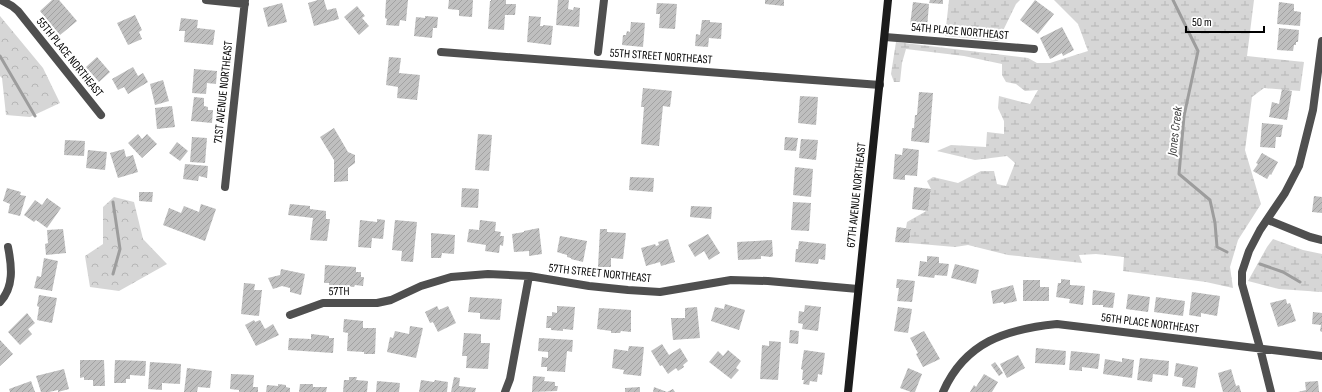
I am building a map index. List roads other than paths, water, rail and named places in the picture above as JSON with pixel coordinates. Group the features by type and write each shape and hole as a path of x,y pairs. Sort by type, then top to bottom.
{"street":[{"name":"55TH PLACE NORTHEAST","path":"1,0 18,11 101,115"},
{"path":"206,0 245,2"},
{"path":"598,52 604,0"},
{"name":"67TH AVENUE NORTHEAST","path":"848,392 888,0"},
{"name":"71ST AVENUE NORTHEAST","path":"225,187 245,2"},
{"name":"54TH PLACE NORTHEAST","path":"884,37 1034,50"},
{"path":"1271,392 1242,284 1242,272 1249,251 1260,230 1285,193 1299,166 1313,110 1322,41"},
{"name":"55TH STREET NORTHEAST","path":"441,52 880,85"},
{"path":"1268,220 1310,237 1322,240"},
{"path":"0,302 7,294 10,282 12,267 8,247"},
{"name":"57TH STREET NORTHEAST","path":"391,300 421,286 451,277 488,274 529,276 589,286 660,292 731,280 768,280 858,289"},
{"path":"505,392 510,379 529,276"},
{"name":"57TH","path":"290,315 323,303 372,303 391,300"},
{"name":"56TH PLACE NORTHEAST","path":"943,392 947,382 960,364 978,347 1002,335 1030,327 1057,324 1322,356"}],"waterway":[{"name":"Jones Creek","path":"1173,0 1198,51 1184,116 1179,174 1210,200 1215,223 1217,247 1227,252"},
{"path":"0,56 35,116"},
{"path":"113,202 120,249 113,274"},
{"name":"Jones Creek","path":"1260,264 1283,272 1300,282"}]}
